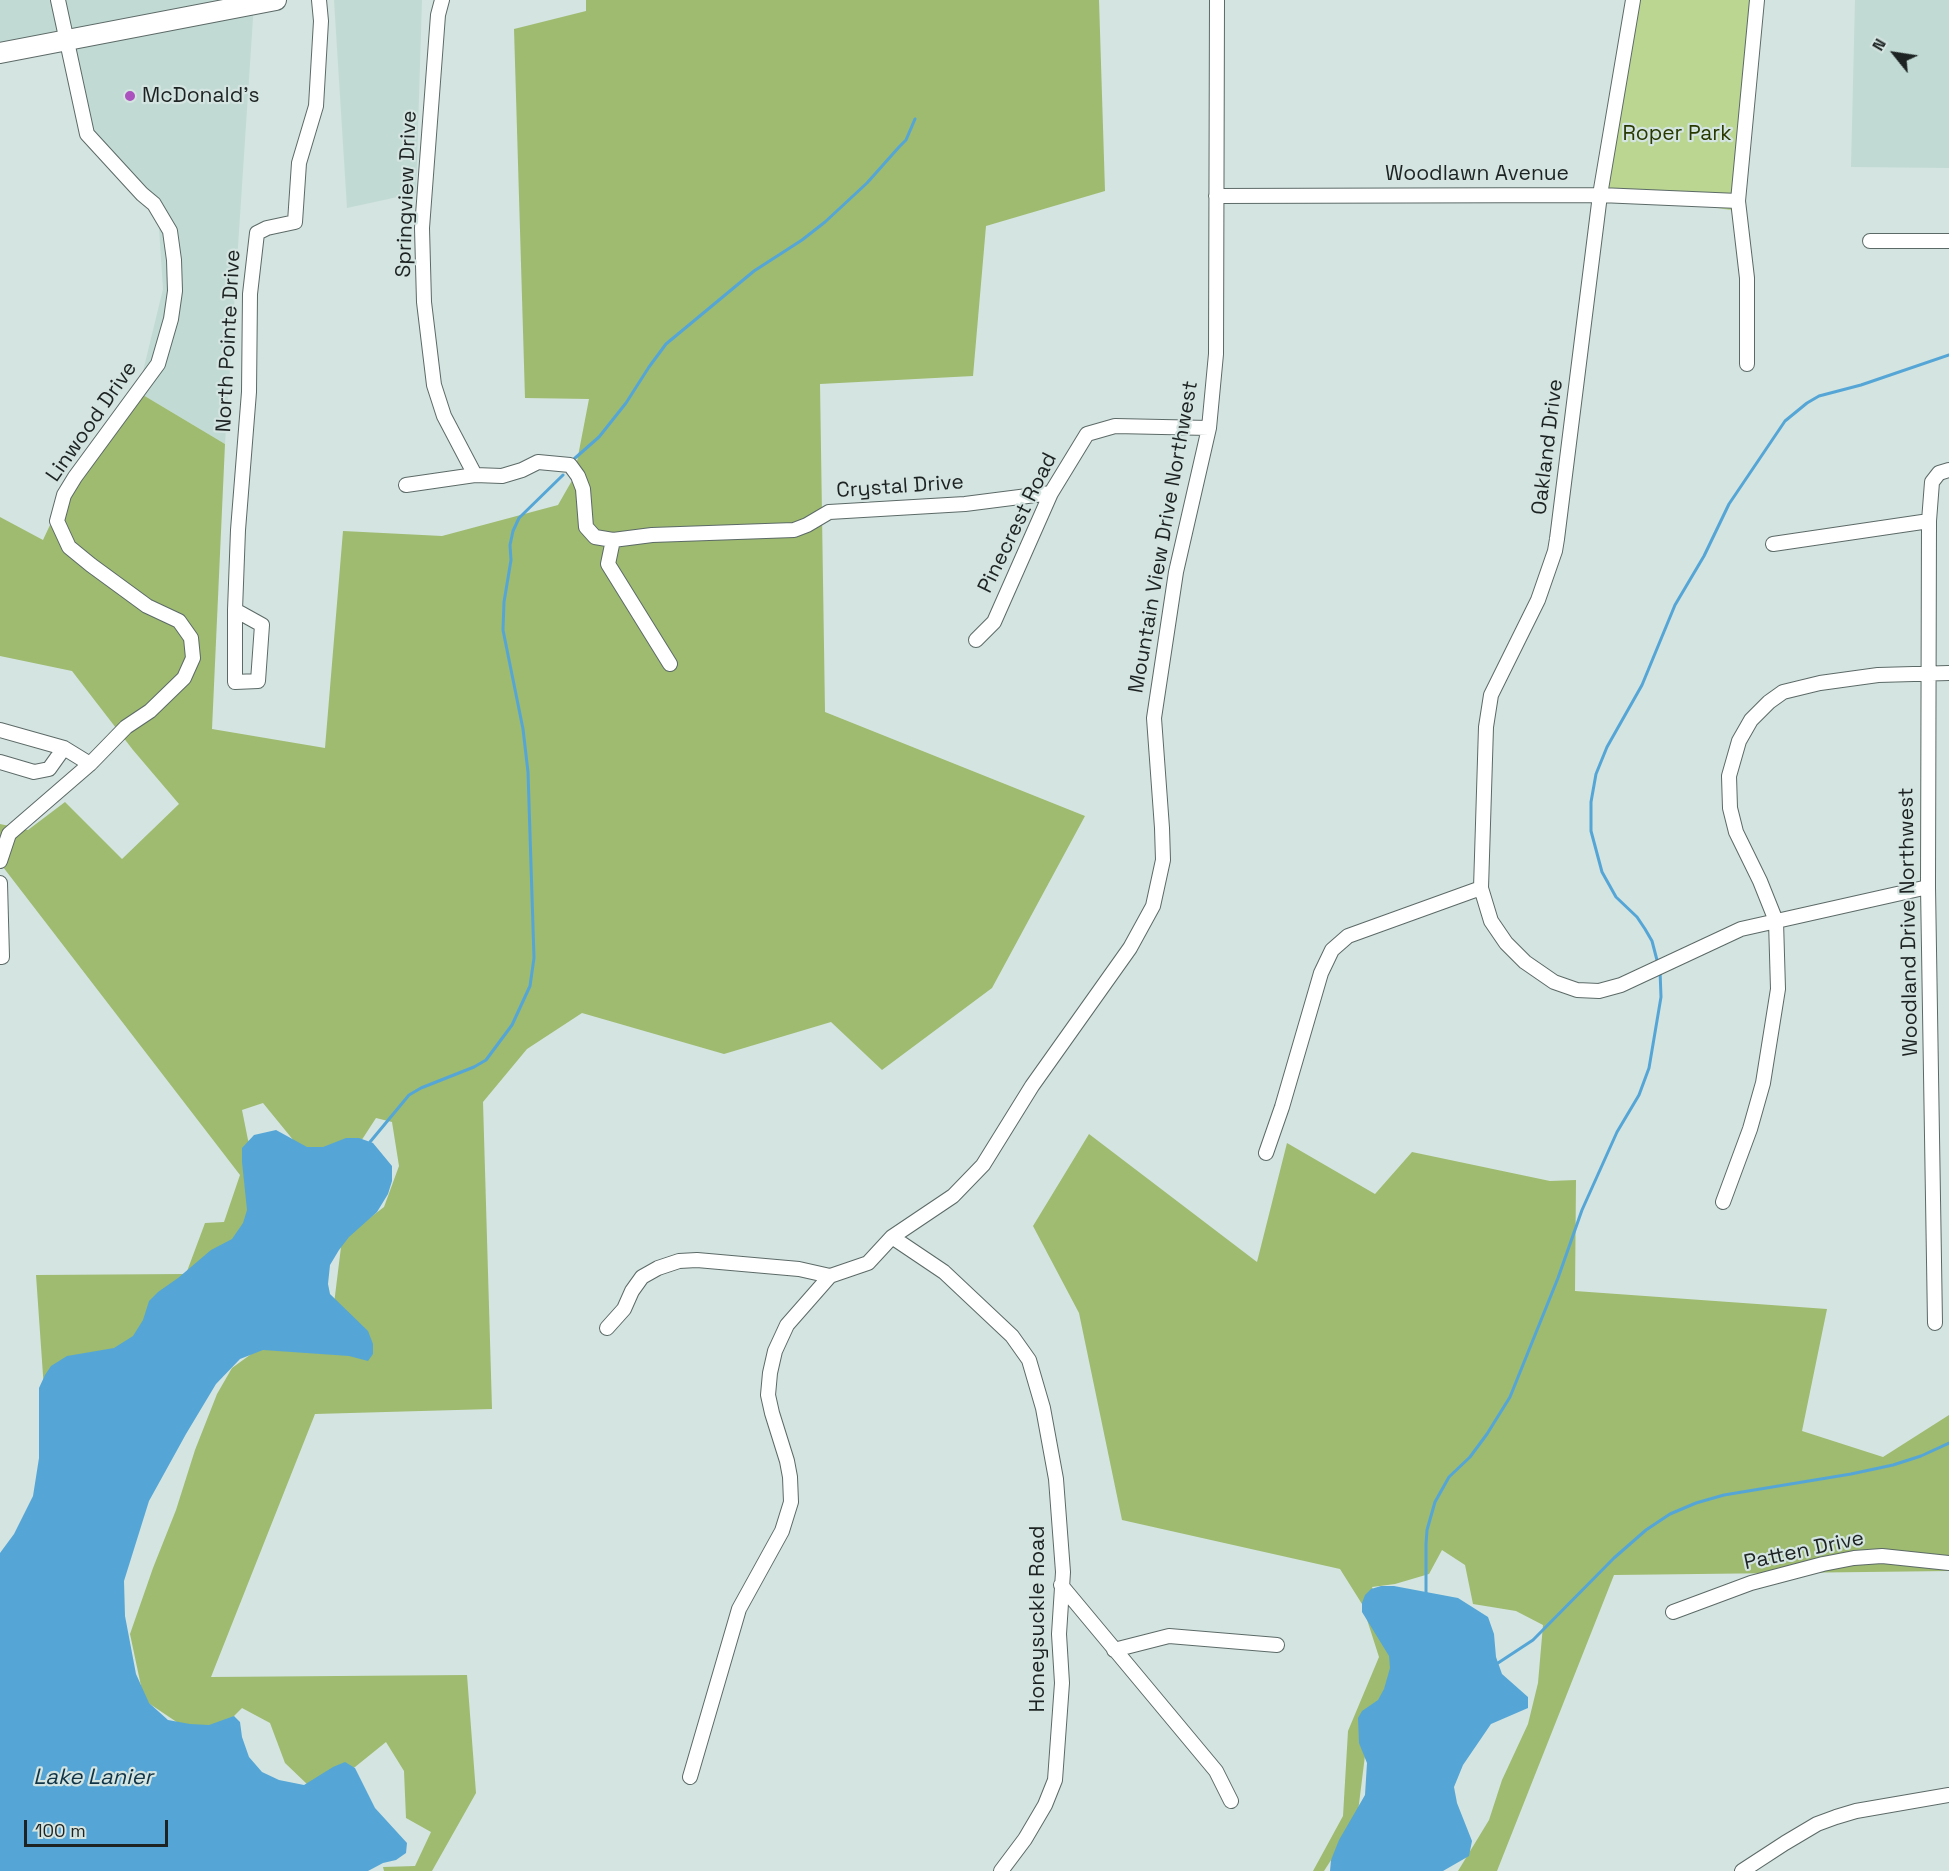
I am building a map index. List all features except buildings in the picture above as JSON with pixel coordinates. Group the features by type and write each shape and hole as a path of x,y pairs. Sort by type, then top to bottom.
{"highway":[{"path":"0,53 276,0"}],"street":[{"name":"Linwood Drive","path":"0,861 9,834 90,764 126,727 150,711 184,678 193,658 191,638 179,621 147,606 91,566 69,547 57,522 64,495 75,477 158,364 171,319 175,291 170,231 154,204 87,134 58,0"},
{"name":"North Pointe Drive","path":"235,610 262,625 258,681 235,682 235,610 239,518 249,392 250,294 257,233 267,228 296,222 300,163 316,106 321,21 319,0"},
{"name":"Springview Drive","path":"442,0 438,15 422,228 424,302 434,385 444,416 475,475"},
{"name":"Mountain View Drive Northwest","path":"830,1276 867,1263 892,1237 953,1196 982,1165 1032,1086 1130,948 1154,906 1163,860 1154,718 1176,572 1209,428 1216,354 1216,0"},
{"name":"Oakland Drive","path":"1633,0 1600,195 1555,551 1538,600 1491,695 1486,728 1481,888 1491,921 1506,943 1525,962 1554,982 1577,990 1599,991 1621,985 1741,929 1928,887"},
{"path":"1747,364 1747,278 1738,201 1757,0"},
{"name":"Woodlawn Avenue","path":"1216,196 1600,195 1738,201"},
{"path":"1870,241 1949,241"},
{"name":"Pinecrest Road","path":"976,640 994,622 1051,494 1087,434 1115,426 1209,428"},
{"path":"406,486 475,475 502,476 538,462 570,465 583,489 586,527 595,537 613,540 608,564 670,664"},
{"name":"Woodland Drive Northwest","path":"1935,1323 1928,887 1929,521 1932,482 1939,473 1949,470"},
{"name":"Crystal Drive","path":"613,540 652,535 794,530 829,512 965,504 1051,494"},
{"path":"1773,544 1929,521"},
{"path":"1723,1202 1750,1129 1763,1083 1778,989 1776,921 1760,881 1736,832 1730,808 1729,776 1739,741 1750,720 1769,702 1784,692 1820,683 1878,675 1949,673"},
{"path":"0,730 64,748 90,764"},
{"path":"0,762 34,772 49,769 64,748"},
{"path":"0,883 2,957 0,957"},
{"path":"1266,1153 1321,974 1332,950 1348,936 1481,888"},
{"path":"1934,1174 1949,1174"},
{"name":"Honeysuckle Road","path":"892,1237 944,1272 1012,1336 1029,1359 1042,1408 1056,1479 1063,1572 1059,1634 1062,1683 1055,1780 1045,1805 1025,1839 1001,1871"},
{"path":"607,1328 624,1309 632,1291 642,1277 658,1268 679,1261 697,1260 799,1269 830,1276 787,1325 775,1352 768,1395 787,1461 791,1503 782,1531 739,1609 690,1777"},
{"name":"Patten Drive","path":"1672,1612 1751,1583 1854,1558 1882,1556 1949,1563"},
{"path":"1061,1585 1216,1771 1231,1801"},
{"path":"1114,1650 1169,1636 1277,1645"},
{"path":"1742,1871 1817,1824 1836,1817 1889,1804 1949,1795"}],"shaded area":[{"path":"0,0 273,0 254,3 225,444 138,392 163,289 157,198 86,129 67,41 0,57"},
{"path":"334,0 422,0 416,193 347,208"},
{"path":"1855,0 1949,0 1949,168 1851,167"}],"green space":[{"path":"586,0 1099,0 1105,191 986,226 973,376 820,384 825,712 1085,816 992,988 882,1070 831,1022 724,1054 582,1013 527,1049 483,1102 492,1409 315,1414 211,1677 467,1675 476,1793 432,1871 384,1871 383,1867 415,1866 431,1832 406,1818 404,1771 386,1742 355,1767 308,1785 285,1763 270,1723 242,1708 224,1726 187,1729 144,1700 130,1634 176,1510 195,1450 217,1394 232,1368 272,1339 332,1320 342,1239 384,1207 399,1166 392,1122 376,1118 352,1155 320,1165 294,1141 263,1103 242,1110 248,1140 264,1167 267,1200 74,1422 49,1461 36,1275 186,1274 205,1223 224,1222 240,1175 3,867 0,868 0,824 28,830 65,802 122,859 179,804 133,750 72,671 0,656 0,517 43,540 64,495 138,392 225,444 212,729 325,748 343,531 442,536 558,505 574,477 589,399 525,398 514,29 586,11"},
{"name":"Roper Park","path":"1632,0 1755,0 1736,211 1600,189"},
{"path":"1089,1134 1257,1262 1287,1143 1375,1194 1412,1152 1550,1181 1576,1180 1575,1291 1827,1309 1802,1431 1883,1457 1949,1415 1949,1571 1614,1575 1497,1871 1458,1871 1489,1820 1502,1780 1528,1724 1538,1683 1543,1625 1516,1611 1473,1604 1465,1565 1442,1550 1429,1574 1395,1584 1372,1587 1392,1633 1393,1695 1370,1715 1357,1820 1324,1871 1313,1871 1343,1816 1348,1731 1379,1657 1362,1604 1340,1569 1122,1520 1079,1313 1033,1226"}],"water":[{"name":"Lake Lanier","path":"276,1130 307,1147 323,1147 346,1138 359,1138 373,1143 392,1166 392,1181 388,1194 377,1212 349,1237 339,1250 330,1265 328,1284 330,1294 368,1331 373,1344 373,1354 368,1361 349,1356 263,1350 240,1359 216,1384 149,1501 124,1581 125,1616 136,1674 149,1703 168,1720 209,1725 234,1716 240,1722 249,1757 262,1772 279,1780 304,1785 345,1762 355,1768 375,1808 407,1843 406,1853 396,1860 383,1863 368,1871 0,1871 0,1553 14,1534 33,1496 39,1458 39,1388 51,1366 67,1356 114,1348 133,1336 143,1320 149,1301 158,1292 211,1250 232,1239 243,1223 247,1210 242,1148 254,1135"},
{"path":"1394,1586 1458,1598 1488,1617 1502,1674 1528,1697 1528,1708 1491,1724 1463,1765 1454,1787 1457,1803 1472,1841 1469,1856 1443,1871 1330,1871 1331,1860 1339,1840 1365,1795 1367,1763 1359,1743 1358,1718 1362,1711 1378,1700 1390,1668 1389,1656 1362,1612 1365,1595 1371,1589"}],"waterway":[{"path":"574,459 599,437 626,403 666,344 754,271 825,222 867,183 906,140 915,119"},
{"path":"1658,964 1652,941 1645,929 1637,917 1616,897 1602,872 1591,831 1591,802 1596,774 1607,747 1642,685 1675,605 1704,556 1729,504 1785,421 1819,396 1861,385 1949,355"},
{"path":"370,1142 409,1095 486,1060 512,1025 530,986 534,958 528,772 523,729 503,630 504,602 511,560 510,545 519,518 563,475"},
{"path":"1426,1593 1427,1530 1435,1502 1449,1477 1470,1457 1510,1397 1558,1278 1582,1210 1617,1132 1639,1095 1649,1068 1661,997 1660,970"},
{"path":"1498,1663 1533,1640 1614,1558 1646,1530 1670,1514 1724,1495 1893,1465 1921,1456 1949,1443"}],"place":[{"name":"McDonald's","path":"130,96"}]}
